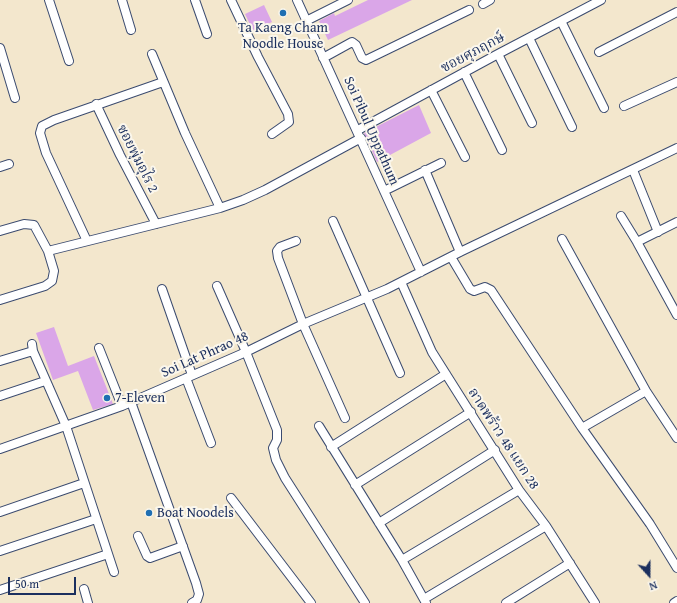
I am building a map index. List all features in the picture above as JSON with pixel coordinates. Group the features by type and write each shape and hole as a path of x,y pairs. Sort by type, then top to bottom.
{"street":[{"path":"49,0 69,61"},
{"path":"122,0 131,30"},
{"path":"195,0 207,34"},
{"path":"232,0 258,57 288,114 289,122 272,134"},
{"name":"Soi Pibul Uppathum","path":"297,0 421,272"},
{"path":"306,21 348,0"},
{"name":"ซอยศุภฤกษ์","path":"48,251 220,208 243,200 265,190 431,90 601,0"},
{"path":"323,58 352,42 356,45 362,58 366,60 469,10"},
{"path":"599,52 677,12"},
{"path":"561,22 604,108"},
{"path":"529,38 572,128"},
{"path":"0,48 15,98"},
{"path":"152,54 185,133 220,208"},
{"path":"498,54 532,123"},
{"path":"464,72 502,150"},
{"path":"87,241 46,152 40,133 42,126 96,104 163,82"},
{"path":"624,106 677,82"},
{"path":"431,90 465,157"},
{"name":"ซอยพุ่มอุไร 2","path":"96,104 120,155 156,224"},
{"name":"Soi Lat Phrao 48","path":"0,449 122,406 246,352 303,324 401,282 460,252 677,148"},
{"path":"384,191 441,163"},
{"path":"0,167 9,164"},
{"path":"425,170 460,252"},
{"path":"633,170 658,232"},
{"path":"621,216 638,242 677,315"},
{"path":"333,221 400,373"},
{"path":"638,242 677,222"},
{"path":"0,231 24,224 34,225 48,251 54,271 52,281 45,286 0,300"},
{"path":"562,239 646,391 677,438"},
{"path":"296,241 280,247 277,252 278,258 303,324 345,418"},
{"path":"451,257 470,289 474,291 485,287 491,290 582,428 650,524 677,568"},
{"name":"ลาดพร้าว 48 แยก 28","path":"401,282 428,344 446,374 519,490 546,526 595,603"},
{"path":"217,286 246,352 277,430 277,440 273,448 276,460 285,478 365,603"},
{"path":"162,289 211,442"},
{"path":"0,360 32,347 66,426 114,572"},
{"path":"99,348 122,406"},
{"path":"332,447 446,374"},
{"path":"0,396 46,381"},
{"path":"582,428 646,391"},
{"path":"131,402 199,594 197,600 192,603"},
{"path":"355,484 471,412"},
{"path":"319,426 402,560 425,601 546,526"},
{"path":"379,523 495,450"},
{"path":"0,512 84,483"},
{"path":"402,560 519,490"},
{"path":"231,498 311,603"},
{"path":"0,551 96,519"},
{"path":"138,536 147,556 150,558 183,546"},
{"path":"0,590 108,554"},
{"path":"506,603 570,563"},
{"path":"84,589 88,603"}],"building":[{"path":"368,0 412,0 328,40 319,21 334,13 335,16"},
{"path":"264,5 272,22 253,31 245,14"},
{"path":"419,105 431,133 377,162 364,133"},
{"path":"54,327 68,366 94,356 113,404 93,410 78,371 53,380 36,333"}],"place":[{"name":"Ta Kaeng Cham Noodle House","path":"283,13"},
{"name":"7-Eleven","path":"107,398"},
{"name":"Boat Noodels","path":"149,513"}]}
